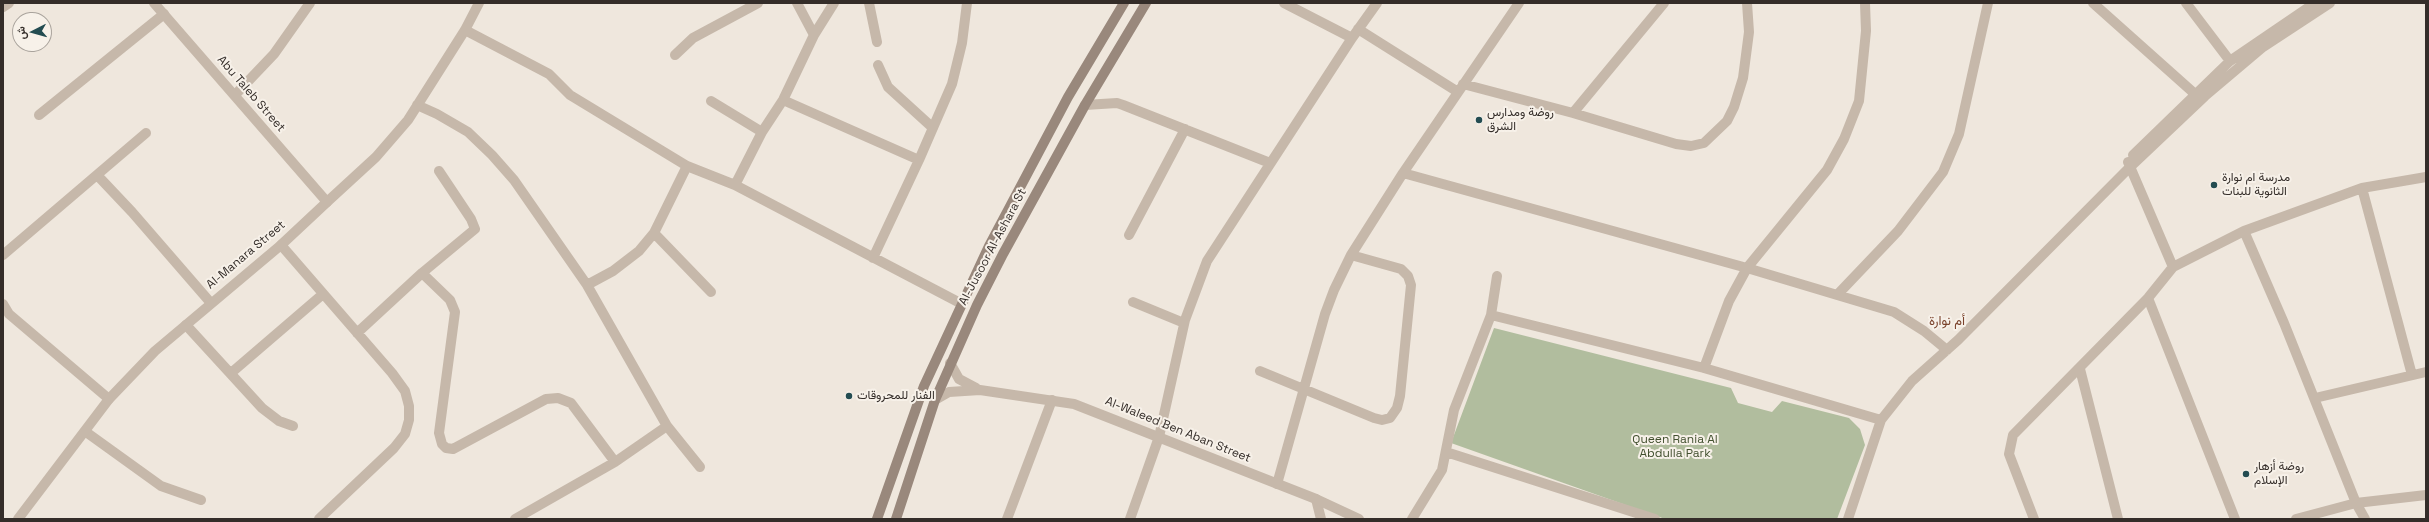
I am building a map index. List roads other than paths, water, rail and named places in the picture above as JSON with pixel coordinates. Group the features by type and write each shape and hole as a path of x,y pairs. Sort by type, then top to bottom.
{"main road":[{"name":"Al-Jusoor Al-Ashara St","path":"877,519 921,393 989,246 1068,97 1124,3"},
{"name":"Al-Jusoor Al-Ashara St","path":"896,519 935,400 950,363 1003,254 1085,105 1146,3"},
{"path":"989,246 1003,254"}],"street":[{"path":"3,7 9,3"},
{"name":"Abu Taleb Street","path":"154,3 326,202"},
{"path":"235,95 274,54 310,3"},
{"name":"Al-Manara Street","path":"18,519 86,432 109,399 155,351 210,302 281,245 376,157 418,105 465,30 479,3"},
{"path":"675,55 693,38 758,3"},
{"path":"797,3 814,35"},
{"path":"735,185 762,132 783,100 814,35 834,3"},
{"path":"869,3 877,42"},
{"path":"873,258 920,160 952,84 962,43 967,3"},
{"path":"1284,3 1352,38"},
{"path":"1130,519 1159,437 1184,323 1208,261 1270,163 1358,29 1377,3"},
{"path":"1277,484 1334,290 1351,255 1403,173 1519,3"},
{"path":"1573,113 1664,3"},
{"path":"1358,29 1461,88 1573,113 1676,144 1691,146 1704,143 1727,122 1734,107 1743,78 1749,32 1747,3"},
{"path":"1704,368 1728,301 1747,268 1827,170 1844,140 1859,101 1866,31 1865,3"},
{"path":"1838,294 1898,231 1943,172 1959,134 1988,3"},
{"path":"2093,3 2170,69 2195,94"},
{"path":"2186,3 2230,61"},
{"path":"1848,519 1881,420 1912,381 1948,350 2195,94 2230,61 2315,3"},
{"path":"2129,164 2205,96 2263,47 2330,3"},
{"path":"39,115 164,14"},
{"path":"465,30 549,74 570,95 687,166 735,185 962,304"},
{"path":"878,65 888,87 933,128"},
{"path":"783,100 920,160"},
{"path":"711,101 762,132"},
{"path":"1085,105 1117,103 1270,163"},
{"path":"418,105 468,132 492,155 545,222 587,285 667,426 700,466"},
{"path":"1129,235 1185,129"},
{"path":"3,255 98,176 146,133"},
{"path":"2129,164 2172,267"},
{"path":"587,285 627,261 639,251 654,233 687,166"},
{"path":"357,333 422,273 475,229 471,218 439,171"},
{"path":"1403,173 1747,268 1894,312 1924,331 1948,350"},
{"path":"98,176 132,212 210,302"},
{"path":"2034,519 2009,454 2011,440 2017,429 2080,369 2148,298 2172,267 2244,231 2362,188 2426,177"},
{"path":"2362,188 2412,375"},
{"path":"2244,231 2356,503 2365,519"},
{"path":"654,233 711,292"},
{"path":"281,245 392,374 405,392 409,406 410,420 405,434 394,448 319,519"},
{"path":"1260,371 1374,418 1382,420 1390,418 1397,408 1400,396 1411,285 1408,276 1390,264 1351,255"},
{"path":"422,273 450,300 455,312 439,433 442,444 446,448 453,449 546,399 558,398 571,403 615,462"},
{"path":"1412,519 1430,493 1442,470 1454,410 1491,314 1496,276"},
{"path":"231,373 323,294"},
{"path":"2148,298 2235,519"},
{"path":"1133,302 1184,323"},
{"path":"4,306 9,314 109,399"},
{"path":"1491,314 1704,368 1881,420"},
{"path":"186,324 266,412 279,421 293,426"},
{"name":"Al-Waleed Ben Aban Street","path":"950,363 959,379 980,390"},
{"path":"2080,369 2118,519"},
{"path":"2314,398 2426,372"},
{"name":"Al-Waleed Ben Aban Street","path":"935,400 949,392 980,390 1074,404 1316,499 1357,519"},
{"path":"1007,519 1052,400"},
{"path":"515,519 615,462 667,426"},
{"path":"86,432 161,486 201,500"},
{"path":"1446,452 1655,519"},
{"path":"2296,519 2356,503 2426,495"},
{"path":"1316,499 1321,519"}],"place":[{"name":"روضة ومدارس الشرق","path":"1479,120"},
{"name":"مدرسة ام نوارة الثانوية للبنات","path":"2214,185"},
{"name":"الفنار للمحروقات","path":"849,396"},
{"name":"روضة أزهار الإسلام","path":"2246,474"}],"district":[{"name":"أم نوارة","path":"1947,321"}],"park label":[{"name":"Queen Rania Al Abdulla Park","path":"1675,447"}]}
